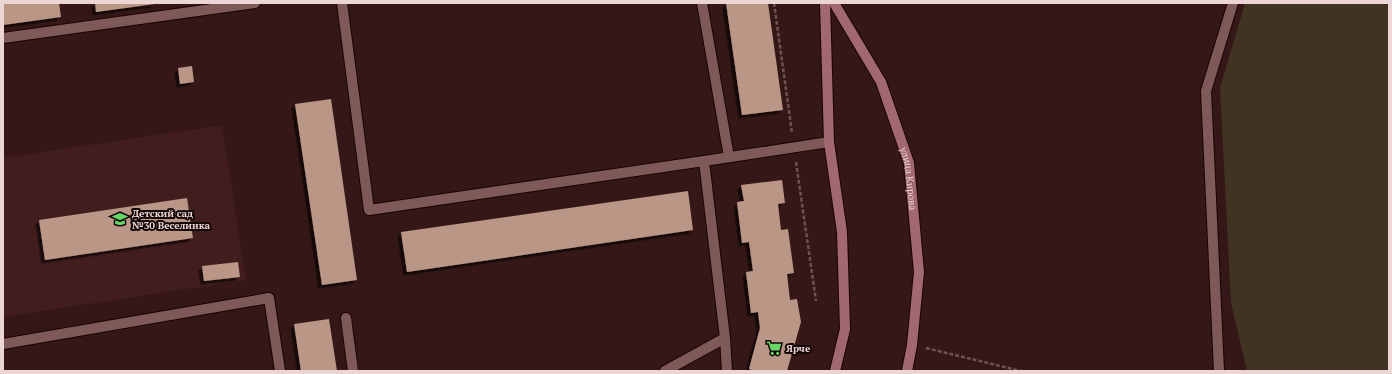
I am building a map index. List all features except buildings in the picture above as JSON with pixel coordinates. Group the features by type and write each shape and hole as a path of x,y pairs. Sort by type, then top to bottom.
{"main road":[{"path":"825,3 829,142 842,232 845,329 835,371"},
{"name":"улица Кирова","path":"834,3 881,82 910,163 919,272 912,345 907,371"}],"lane":[{"path":"3,38 255,3"},
{"path":"342,3 369,210 729,158 829,142"},
{"path":"702,3 729,158"},
{"path":"1219,371 1206,91 1233,3"},
{"path":"704,161 725,338 727,371"},
{"path":"3,344 269,298 280,371"},
{"path":"346,318 353,371"},
{"path":"665,371 725,338"}],"path":[{"path":"912,345 1021,371"}],"shaded area":[{"path":"1245,3 1389,3 1389,371 1247,371 1231,303 1220,88"},
{"name":"Детский сад №30 Веселинка","path":"222,125 246,280 3,317 3,158"}],"place":[{"name":"Детский сад №30 Веселинка","path":"120,219"},
{"name":"Ярче","path":"774,348"}]}
